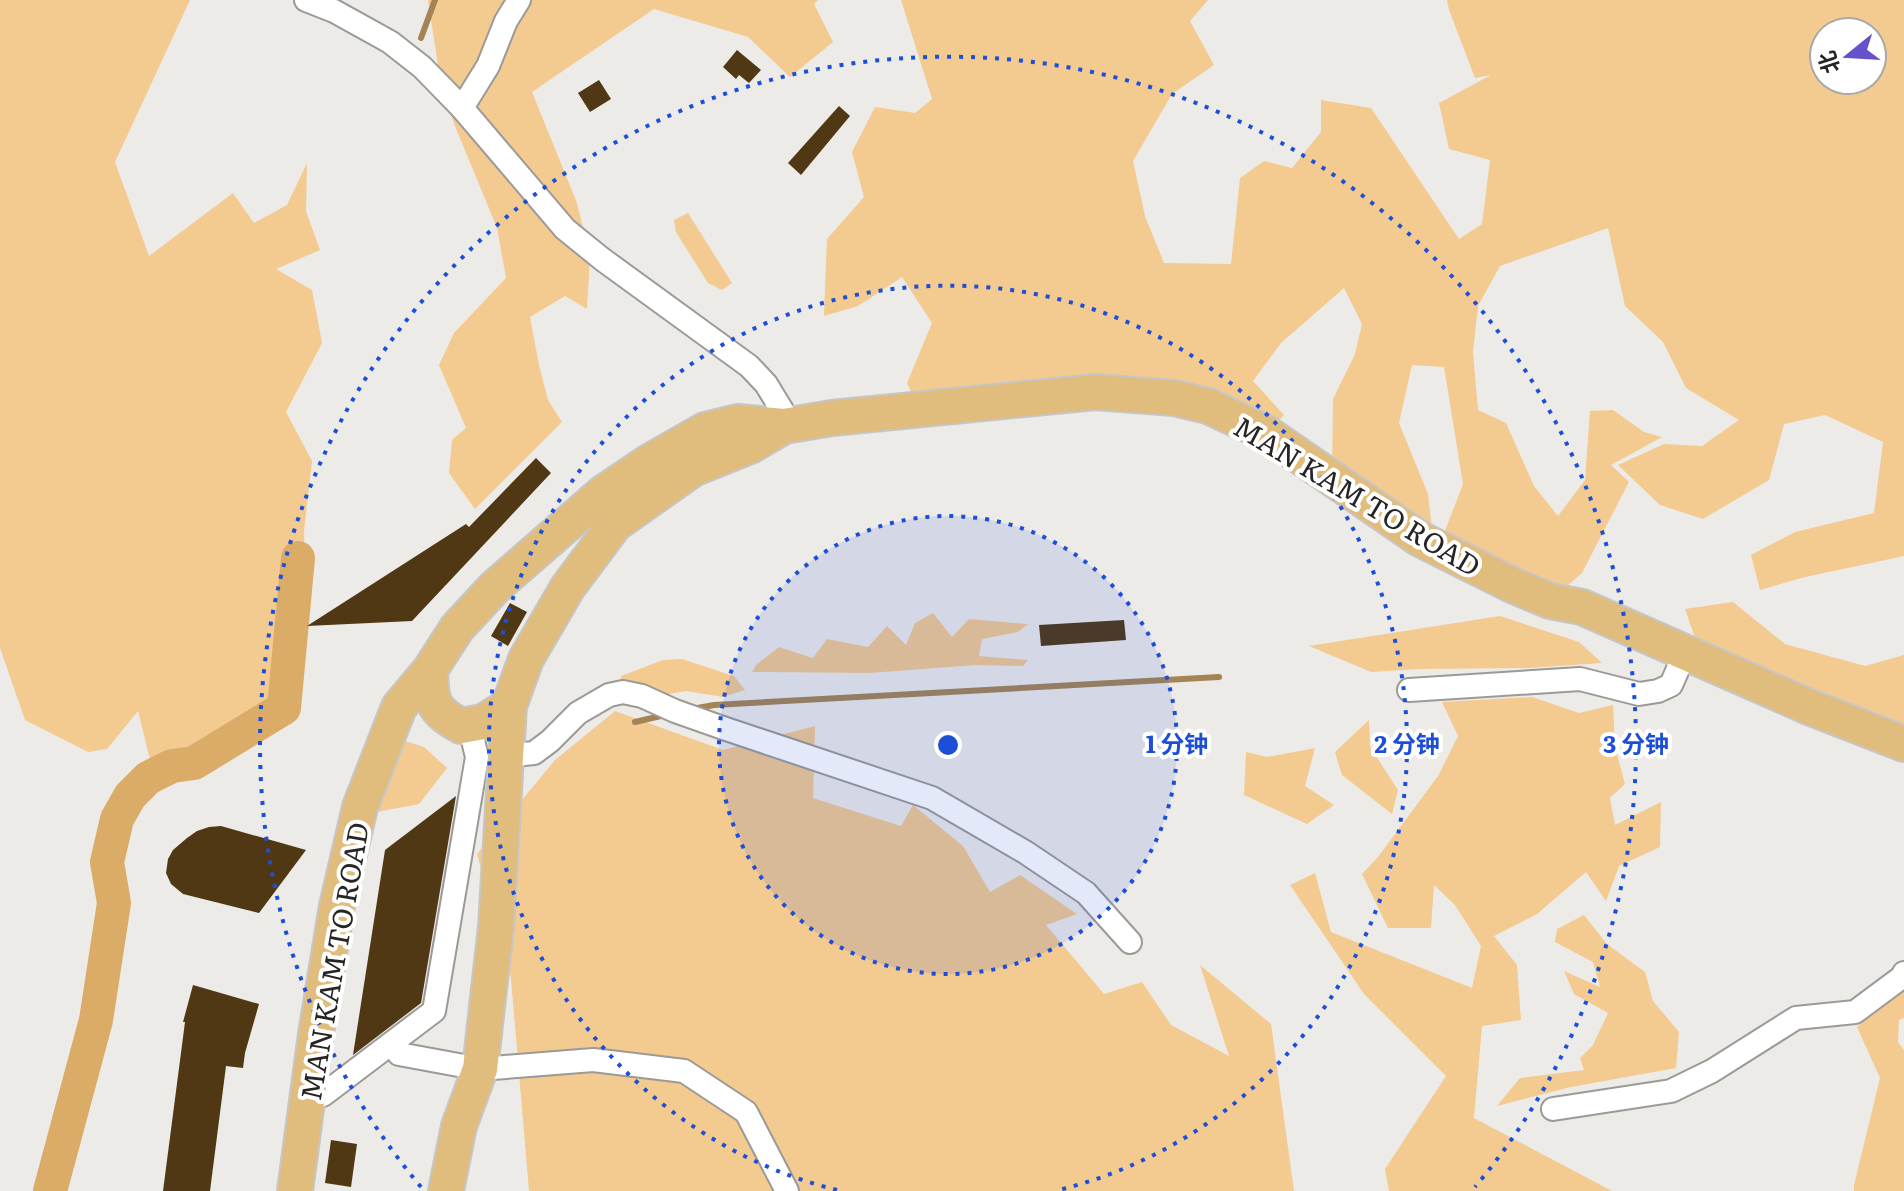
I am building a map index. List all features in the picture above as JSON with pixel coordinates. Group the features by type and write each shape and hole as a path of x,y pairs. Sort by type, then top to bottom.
{"main road":[{"name":"MAN KAM TO ROAD","path":"295,1191 335,920 360,807 399,707 430,670 457,628 495,587 603,493 705,430 738,422 787,426 832,418 1095,392 1174,398 1208,406 1266,433 1420,539 1512,585 1550,601 1582,607 1809,707 1904,744"},
{"name":"MAN KAM TO ROAD","path":"446,1191 459,1126 480,1069 496,927 509,706 526,659 568,587 615,524 693,469 750,446 787,426"},
{"path":"430,670 431,697 443,716 461,726 483,722 509,706"}],"street":[{"path":"306,0 334,11 390,42 431,76 565,229 749,366 766,384 787,426"},
{"path":"462,108 488,66 506,21 519,0"},
{"path":"1409,690 1580,679 1639,694 1671,685 1685,653"},
{"path":"507,747 514,755 534,753 578,713 609,695 623,692 642,696 726,729 932,798 1025,852 1086,893 1130,942"},
{"path":"323,1095 434,1011 477,757 469,724"},
{"path":"1553,1109 1671,1091 1712,1071 1796,1018 1855,1012 1904,973"},
{"path":"392,1043 399,1054 480,1069 593,1060 684,1071 746,1112 787,1191"}],"shaded area":[{"path":"0,0 190,0 115,162 149,256 233,193 254,223 287,205 307,163 306,211 320,250 276,269 312,290 322,343 286,412 312,461 304,531 307,619 292,656 300,682 295,707 205,762 153,772 138,711 107,749 88,752 25,720 0,648"},
{"path":"428,0 818,0 814,4 833,42 790,77 748,37 654,9 532,92 577,203 590,257 587,309 565,296 530,317 548,400 562,422 475,509 449,473 452,440 466,428 439,365 454,333 506,278 497,228 441,85"},
{"path":"901,0 1208,0 1190,21 1214,65 1172,94 1133,161 1145,216 1164,263 1231,264 1240,178 1264,161 1292,168 1321,132 1321,100 1371,108 1459,239 1482,224 1490,160 1449,149 1439,103 1491,75 1475,78 1447,0 1904,0 1904,556 1760,590 1751,555 1795,532 1874,513 1883,442 1825,415 1784,424 1769,480 1703,519 1660,505 1618,465 1664,444 1702,446 1739,420 1686,388 1663,342 1625,306 1608,228 1500,266 1478,306 1473,352 1478,410 1506,423 1534,486 1558,516 1585,480 1590,411 1613,410 1644,432 1662,437 1611,465 1629,482 1582,573 1550,601 1436,554 1463,484 1444,367 1412,365 1399,423 1428,494 1433,539 1332,469 1333,399 1355,354 1362,324 1344,288 1281,343 1253,381 1284,415 1272,428 1176,388 917,405 907,383 932,323 902,277 858,306 824,316 827,239 864,197 852,152 875,107 915,113 932,99"},
{"path":"688,213 732,283 722,290 708,283 676,232 674,220"},
{"path":"1733,602 1785,644 1865,666 1904,655 1904,742 1703,661 1685,609"},
{"path":"933,613 952,637 969,619 1028,624 1018,632 982,639 979,656 1028,660 1023,666 976,665 870,673 752,672 756,665 779,647 813,658 827,639 868,647 887,626 906,645 915,623"},
{"path":"1500,616 1579,642 1602,663 1371,672 1309,646"},
{"path":"682,659 734,676 745,690 723,697 686,691 618,703 621,676 663,660"},
{"path":"1532,697 1579,713 1613,705 1615,747 1625,784 1610,798 1615,825 1661,802 1660,847 1619,866 1606,901 1586,872 1537,914 1494,936 1517,965 1521,1020 1482,1026 1474,1118 1612,1191 1389,1191 1385,1169 1446,1076 1364,994 1290,885 1315,873 1331,932 1472,988 1481,946 1455,905 1434,885 1431,928 1388,928 1362,874 1438,776 1458,736 1442,702"},
{"path":"615,711 723,750 815,726 813,798 901,826 913,805 963,846 990,892 1020,875 1077,914 1046,925 1104,994 1142,982 1171,1025 1229,1056 1200,965 1271,1024 1294,1191 529,1191 511,979 477,854 555,760"},
{"path":"1369,720 1370,747 1398,790 1392,814 1342,775 1335,752"},
{"path":"405,741 424,747 447,768 419,804 371,813 393,752"},
{"path":"1315,748 1305,786 1334,805 1307,824 1244,795 1246,752 1267,757"},
{"path":"1584,915 1607,944 1645,972 1653,1001 1679,1032 1676,1068 1571,1087 1497,1106 1520,1078 1584,1070 1580,1058 1593,1045 1608,1013 1574,994 1564,971 1600,987 1593,962 1555,942 1557,929"},
{"path":"1904,982 1904,1018 1899,1020 1898,1042 1904,1050 1904,1191 1854,1191 1880,1078 1857,1027 1883,1007"}],"building":[{"path":"737,50 761,70 749,83 739,75 736,79 723,67"},
{"path":"599,80 611,99 590,112 578,93"},
{"path":"839,106 850,116 801,175 788,163"},
{"path":"536,458 551,473 412,621 307,626 466,524 469,527"},
{"path":"510,603 527,612 508,646 491,636"},
{"path":"1124,620 1126,640 1041,646 1039,625"},
{"path":"456,796 421,1003 353,1055 385,850"},
{"path":"221,826 306,850 259,913 183,894 171,884 166,873 173,850 187,838 197,831"},
{"path":"193,985 259,1004 243,1068 226,1066 210,1191 163,1191 183,1022"},
{"path":"331,1140 357,1144 351,1187 325,1183"}],"waterway":[{"path":"421,38 435,0"},
{"path":"50,1191 96,1020 114,903 107,862 117,819 130,796 148,778 172,766 194,763 284,708 298,558"},
{"path":"692,709 714,705 1219,677"},
{"path":"635,722 665,715"}]}
